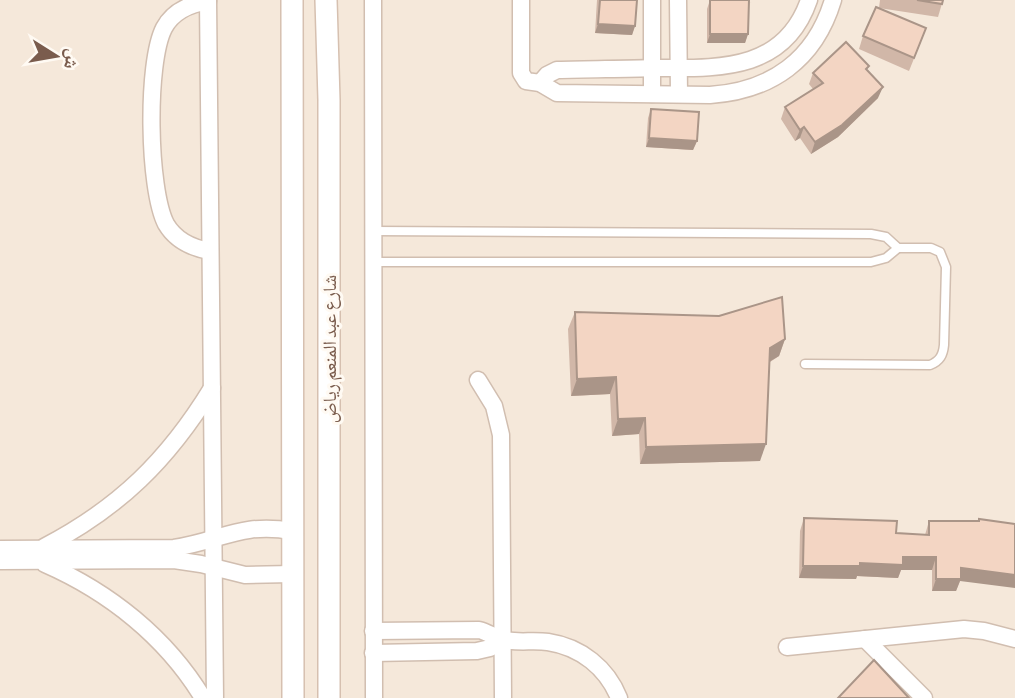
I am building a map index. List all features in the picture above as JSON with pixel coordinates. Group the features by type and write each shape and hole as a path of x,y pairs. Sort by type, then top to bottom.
{"street":[{"path":"211,251 188,245 179,239 165,222 152,149 151,112 153,75 165,27 183,8 208,0 211,251 215,698"},
{"name":"شارع عبد المنعم رياض","path":"292,0 293,698"},
{"name":"شارع عبد المنعم رياض","path":"326,0 329,100 330,698"},
{"path":"373,0 374,698"},
{"path":"521,0 522,76 529,82 540,83 557,93 652,94 731,93 772,79 806,52 819,34 833,0"},
{"path":"652,0 652,94"},
{"path":"678,0 679,94"},
{"path":"540,83 556,70 730,66 762,55 789,34 809,0"},
{"path":"478,380 494,406 501,435 503,698"},
{"path":"40,555 99,515 135,486 174,445 212,388"},
{"path":"0,561 40,555 174,548 229,532 260,527 292,531 330,531"},
{"path":"0,550 40,555 174,560 245,575 330,573"},
{"path":"40,555 129,613 177,662 203,698"},
{"path":"787,647 964,629 1015,639"},
{"path":"373,631 479,630 491,633 501,640 549,642 580,652 605,673 619,698"},
{"path":"865,639 924,698"},
{"path":"373,653 477,651 490,648 501,640"}],"lane":[{"path":"373,231 871,233 886,237 898,247 931,248 943,256 946,267 944,345 941,357 930,365 805,364"},
{"path":"373,262 871,262 886,258 898,247"}],"shaded area":[{"path":"0,0 1015,0 1015,698 0,698"}],"building":[{"path":"600,0 637,0 635,26 598,24"},
{"path":"710,0 749,0 748,34 710,34"},
{"path":"917,0 943,0 942,4"},
{"path":"876,7 926,28 914,58 863,36"},
{"path":"846,42 869,66 866,69 883,87 842,125 815,142 804,127 800,130 785,107 823,83 813,73"},
{"path":"651,109 699,112 697,141 649,138"},
{"path":"782,297 785,339 770,348 766,444 646,447 645,418 618,419 616,377 577,379 575,312 719,316"},
{"path":"804,518 897,521 896,533 929,535 929,521 979,519 1015,524 1015,575 961,568 961,579 936,579 936,557 903,557 903,565 860,563 860,566 803,566"},
{"path":"874,660 909,698 838,698"}]}
